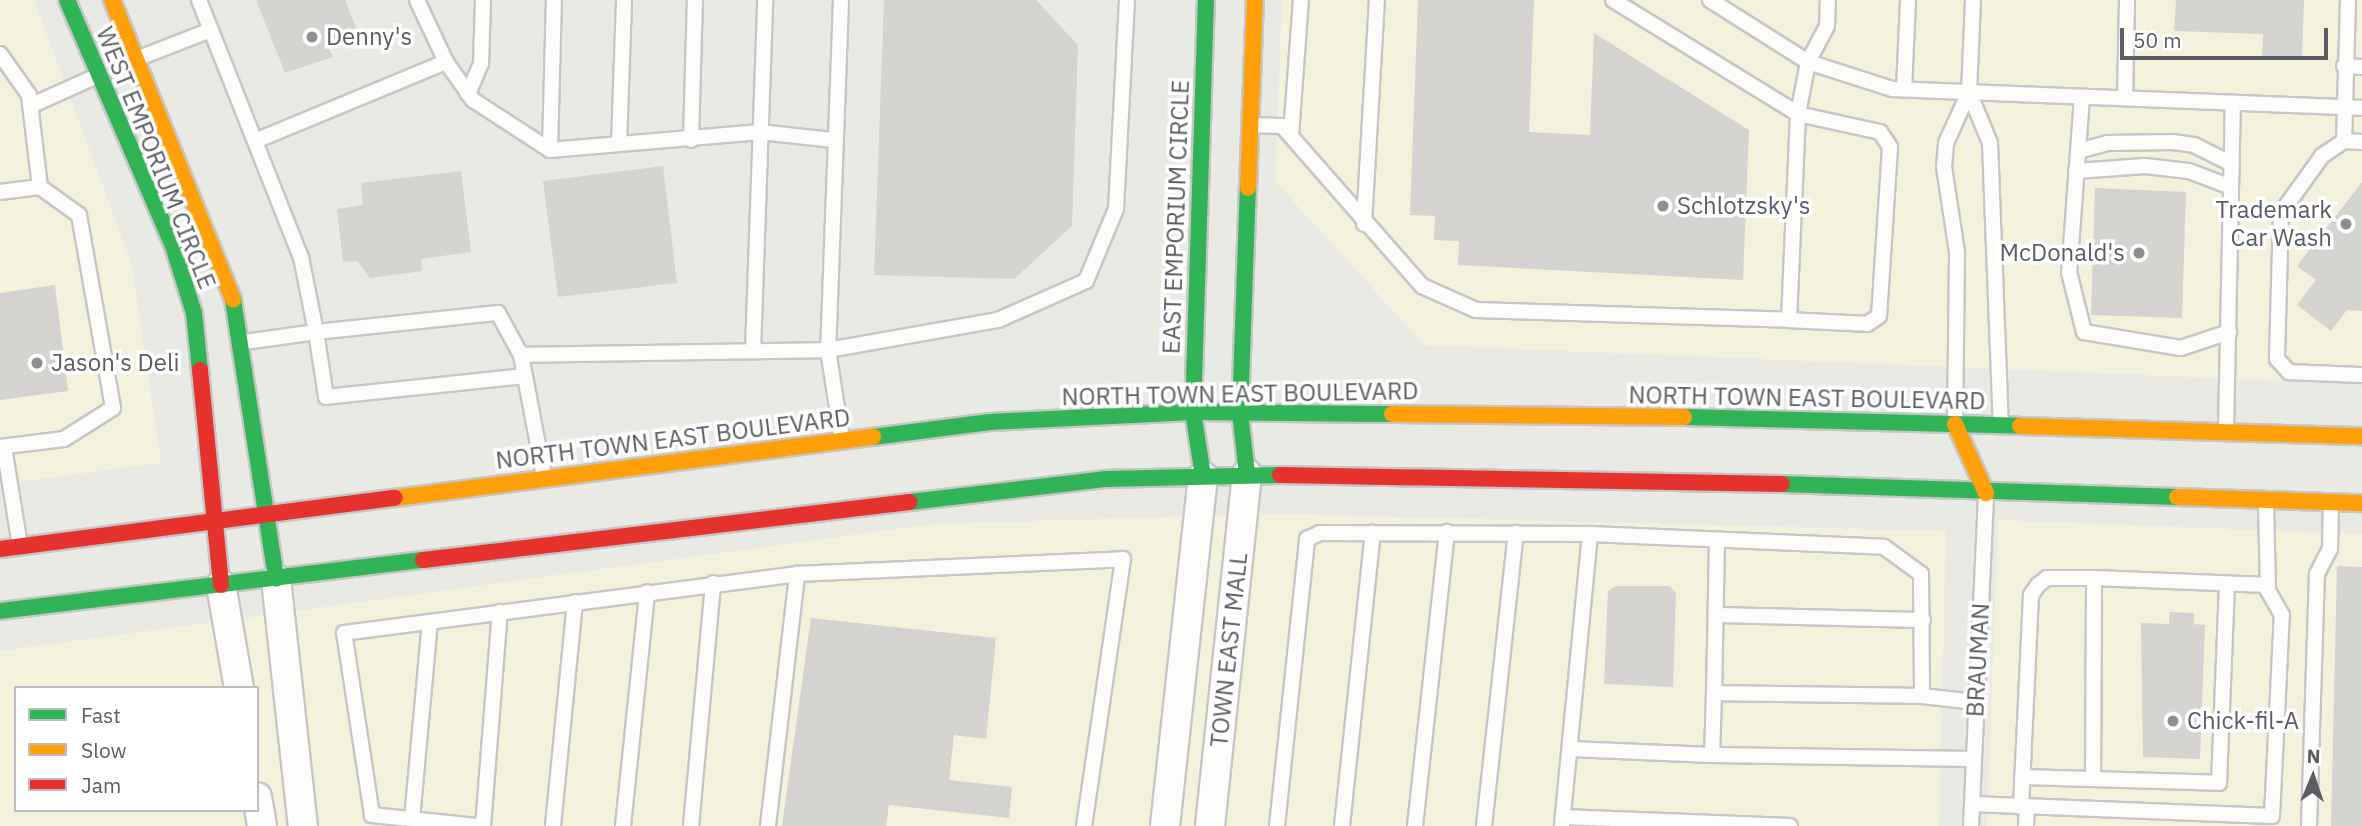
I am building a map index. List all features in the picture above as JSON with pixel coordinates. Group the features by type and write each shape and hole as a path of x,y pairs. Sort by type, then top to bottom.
{"main road":[{"name":"WEST EMPORIUM CIRCLE","path":"67,0 173,246 194,313 221,585"},
{"name":"WEST EMPORIUM CIRCLE","path":"112,0 203,211 244,342 276,579"},
{"name":"EAST EMPORIUM CIRCLE","path":"1203,476 1193,412 1206,0"},
{"path":"1247,474 1240,413 1255,0"},
{"path":"99,75 137,58"},
{"name":"NORTH TOWN EAST BOULEVARD","path":"0,549 267,517 544,477 990,422 1193,412 1955,424 2362,436"},
{"path":"1955,424 1986,493"},
{"path":"1986,493 2001,425"},
{"path":"0,611 1105,479 1247,474 2362,503"}],"street":[{"name":"TOWN EAST MALL","path":"1210,826 1247,474"},
{"name":"TOWN EAST MALL","path":"1165,826 1203,476"},
{"path":"276,579 303,826"},
{"path":"221,585 239,686"},
{"path":"259,809 262,826"}],"lane":[{"path":"199,0 301,257 326,397 525,376"},
{"path":"417,0 446,62 468,93 550,150 760,132 832,140"},
{"path":"468,93 481,64 483,0"},
{"path":"550,150 554,0"},
{"path":"619,144 624,0"},
{"path":"691,140 695,0"},
{"path":"753,351 765,0"},
{"path":"841,0 832,140 828,349 843,440"},
{"path":"521,355 828,349 998,320 1086,281 1116,209 1127,0"},
{"path":"1291,135 1301,0"},
{"path":"1364,223 1377,0"},
{"path":"1250,125 1282,126 1364,223 1422,286 1476,310 1867,324 1879,316 1884,298 1890,147 1880,132 1798,114 1613,0"},
{"path":"1710,0 1735,7 1808,62 1858,83 1904,89 2362,108"},
{"path":"1789,320 1798,114 1808,62 1827,26 1828,0"},
{"path":"1904,89 1908,0"},
{"path":"1955,424 1956,252 1944,167 1946,143 1969,92 1973,0"},
{"path":"2125,98 2127,0"},
{"path":"2344,141 2342,107 2348,0"},
{"path":"137,58 211,30"},
{"path":"0,54 30,106 40,187"},
{"path":"255,141 446,62"},
{"path":"2344,66 2362,67"},
{"path":"30,106 99,75"},
{"path":"1969,92 1990,143 2001,425"},
{"path":"2082,97 2069,272 2084,332 2181,348 2229,332"},
{"path":"2225,431 2233,103"},
{"path":"2362,142 2344,141 2322,156 2281,213 2277,359 2289,372 2362,375"},
{"path":"2078,151 2107,143 2173,142 2194,145 2232,164"},
{"path":"2076,171 2145,166 2189,171 2231,187"},
{"path":"0,192 40,187 79,215 113,408 64,439 2,447 20,547"},
{"path":"244,342 498,313 521,355 544,477"},
{"name":"BRAUMAN","path":"1971,826 1986,493"},
{"path":"1972,804 2272,816 2282,615 2268,585 2266,499"},
{"path":"2309,826 2317,574 2330,549 2332,502"},
{"path":"1277,826 1307,539 1373,533 1590,534 1884,547 1921,574 1922,696"},
{"path":"1342,826 1373,533"},
{"path":"1415,826 1447,533"},
{"path":"1484,826 1516,533"},
{"path":"1590,534 1562,821 1790,826"},
{"path":"1712,755 1717,540"},
{"path":"477,826 372,815 344,634 713,583 797,574 1123,559 1084,826"},
{"path":"768,826 797,574"},
{"path":"2026,826 2022,777 2031,595 2047,578 2268,585"},
{"path":"2093,779 2094,578"},
{"path":"691,826 713,583"},
{"path":"2022,777 2220,783 2227,584"},
{"path":"623,826 647,592"},
{"path":"553,826 575,602"},
{"path":"483,826 500,612"},
{"path":"1716,615 1923,620"},
{"path":"412,820 430,622"},
{"path":"1714,693 1922,696 1976,702"},
{"path":"1570,749 1712,755 1974,760"},
{"path":"2103,826 2104,810"}],"shaded area":[{"path":"0,0 34,0 132,265 161,463 0,484"},
{"path":"1282,0 2362,0 2362,384 1424,345 1275,181"},
{"path":"1276,514 1946,531 1939,826 0,826 0,651 933,524"},
{"path":"1998,520 2362,534 2362,826 1987,826"}],"building":[{"name":"Denny's","path":"256,0 345,0 359,34 328,47 333,57 285,73"},
{"path":"884,0 1036,0 1078,45 1072,226 1014,279 874,275"},
{"path":"1418,0 1534,0 1529,132 1590,135 1594,33 1749,130 1743,280 1458,265 1459,241 1434,240 1435,216 1410,215"},
{"path":"2176,0 2304,0 2302,57 2262,56 2263,34 2174,31"},
{"path":"663,166 677,283 558,297 543,181"},
{"path":"461,171 471,252 421,259 422,271 370,278 357,261 343,262 337,209 363,205 361,183"},
{"name":"Trademark Car Wash","path":"2362,182 2362,311 2347,310 2331,331 2297,305 2316,280 2297,266"},
{"name":"McDonald's","path":"2095,188 2186,192 2182,318 2091,315"},
{"path":"55,285 68,391 0,400 0,293"},
{"path":"2337,566 2362,567 2362,826 2331,826"},
{"path":"1616,586 1670,586 1676,594 1673,687 1604,684 1608,591"},
{"name":"Chick-fil-A","path":"2170,612 2194,613 2194,624 2205,625 2200,759 2143,757 2141,623 2169,624"},
{"path":"811,618 996,638 986,739 954,735 949,780 1012,787 1009,818 889,805 886,826 782,826"}],"traffic: fast":[{"path":"67,0 173,246 194,313 200,370"},
{"path":"1203,476 1193,412 1206,0"},
{"path":"1247,474 1240,413 1248,188"},
{"path":"233,300 276,579"},
{"path":"873,437 990,422 1193,412 1392,414"},
{"path":"1684,417 2020,426"},
{"path":"910,502 1105,479 1280,475"},
{"path":"1782,484 2177,497"},
{"path":"0,611 423,560"}],"traffic: slow":[{"path":"112,0 233,300"},
{"path":"1248,188 1255,0"},
{"path":"1392,414 1684,417"},
{"path":"1955,424 1986,493"},
{"path":"2020,426 2362,436"},
{"path":"395,498 873,437"},
{"path":"2177,497 2362,503"}],"traffic: jam":[{"path":"200,370 221,585"},
{"path":"1280,475 1782,484"},
{"path":"0,549 395,498"},
{"path":"423,560 910,502"}],"place":[{"name":"Denny's","path":"312,37"},
{"name":"Schlotzsky's","path":"1663,206"},
{"name":"Trademark Car Wash","path":"2346,224"},
{"name":"McDonald's","path":"2139,253"},
{"name":"Jason's Deli","path":"37,363"},
{"name":"Chick-fil-A","path":"2173,721"}]}
